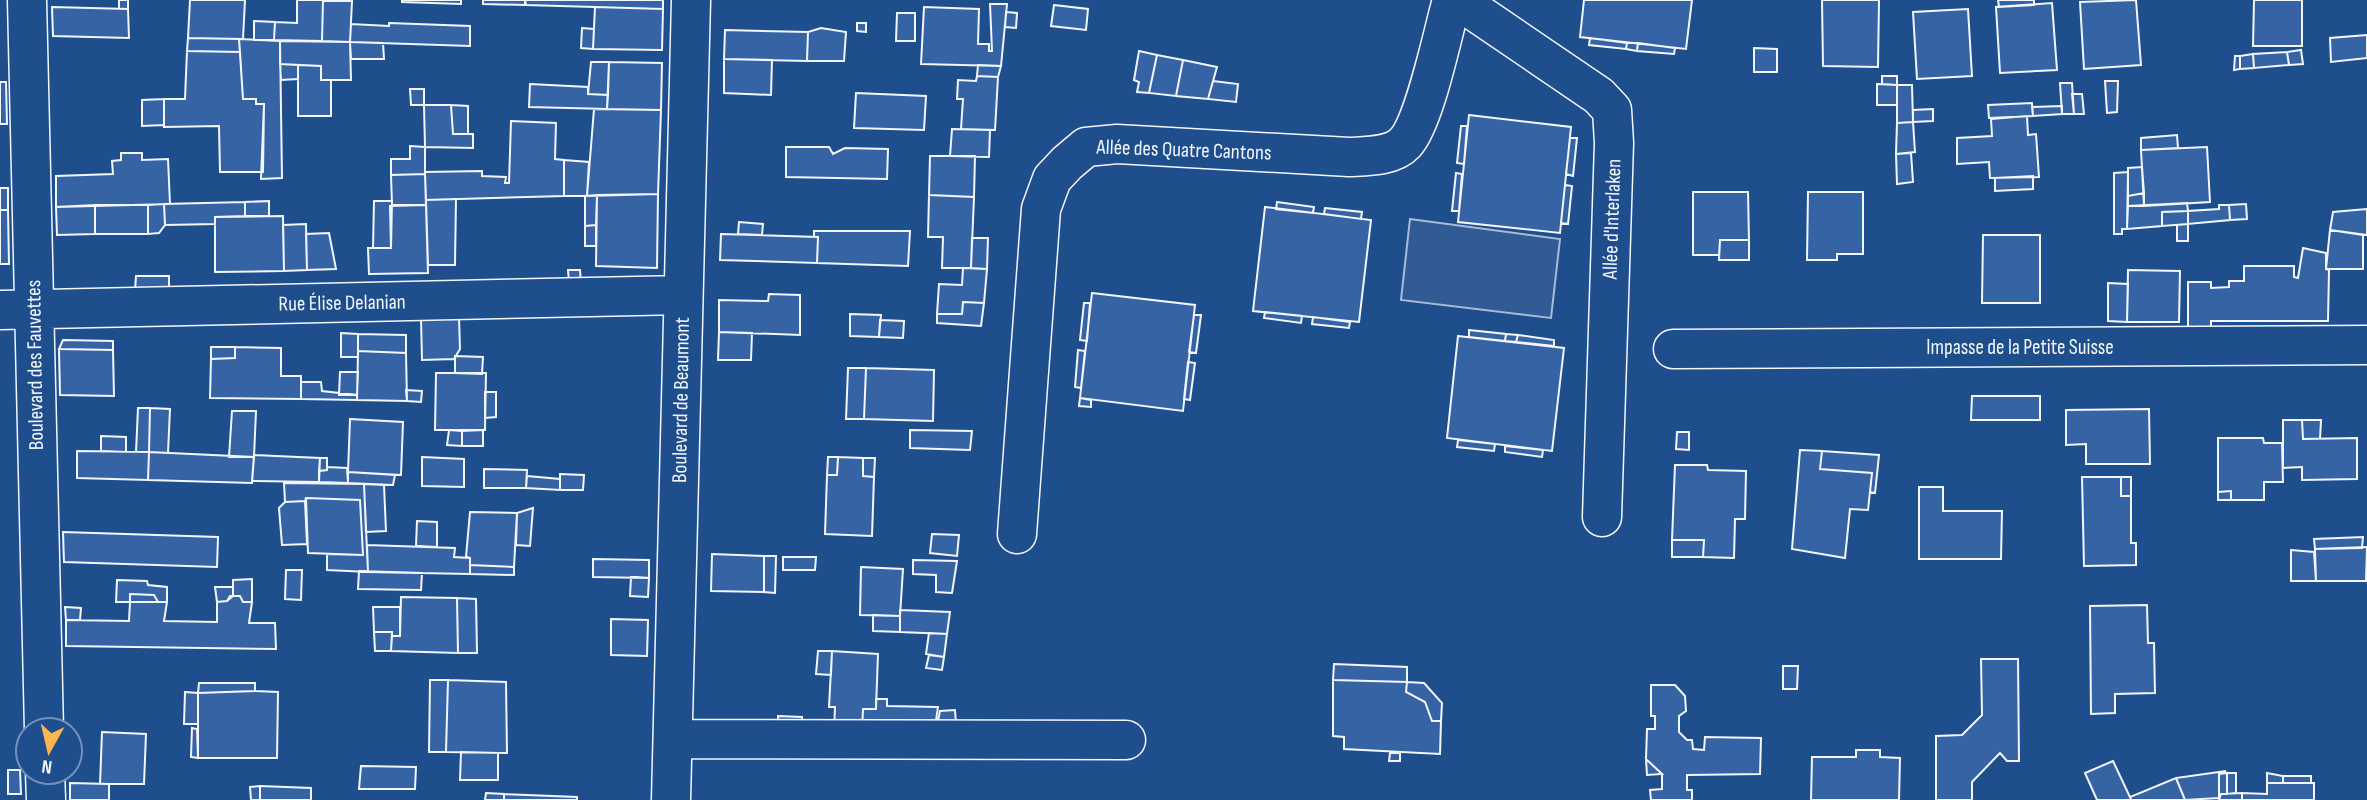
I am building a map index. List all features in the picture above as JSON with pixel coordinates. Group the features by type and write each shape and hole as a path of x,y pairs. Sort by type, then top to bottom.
{"street":[{"name":"Boulevard des Fauvettes","path":"27,0 17,310 43,716"},
{"name":"Boulevard de Beaumont","path":"671,800 691,0"},
{"name":"Allée des Quatre Cantons","path":"1017,534 1041,209 1052,179 1086,147 1117,144 1378,156 1405,144 1418,118 1452,0"},
{"name":"Allée d'Interlaken","path":"1458,0 1599,96 1612,110 1614,143 1602,517"},
{"name":"Rue Élise Delanian","path":"17,310 683,295"},
{"name":"Impasse de la Petite Suisse","path":"1673,349 2367,345"},
{"path":"673,739 1126,740"}],"shaded area":[{"path":"1410,219 1560,239 1551,318 1401,300"}],"building":[{"path":"119,0 128,0 128,9 119,9"},
{"path":"190,0 245,0 243,39 188,38"},
{"path":"297,0 323,0 322,41 274,40 275,22 297,23"},
{"path":"461,0 461,4 402,2"},
{"path":"483,0 525,0 525,5 483,4"},
{"path":"525,0 663,0 663,9 526,5"},
{"path":"1584,0 1692,0 1686,49 1580,37"},
{"path":"1822,0 1879,0 1878,67 1823,66"},
{"path":"1998,0 2034,0 2034,5 1999,7"},
{"path":"2136,0 2141,65 2084,69 2080,2"},
{"path":"2254,0 2302,0 2302,46 2253,46"},
{"path":"323,1 352,1 350,42 322,41"},
{"path":"2052,3 2057,70 2000,73 1996,7"},
{"path":"990,4 1007,4 1001,66 921,64 924,7 979,9 978,44 989,44 989,51 992,51"},
{"path":"1054,5 1088,9 1086,30 1051,26"},
{"path":"52,7 128,9 129,38 53,36"},
{"path":"595,7 663,9 662,50 593,49"},
{"path":"1968,9 1972,76 1917,79 1913,12"},
{"path":"1006,12 1017,13 1016,28 1005,27"},
{"path":"897,13 915,13 915,41 896,41"},
{"path":"254,21 275,22 274,40 254,40"},
{"path":"389,23 470,26 470,46 350,42 351,24 389,26"},
{"path":"857,23 866,23 866,32 857,31"},
{"path":"582,28 594,29 593,49 581,48"},
{"path":"821,28 846,32 844,61 807,61 808,32"},
{"path":"725,30 808,32 807,61 724,59"},
{"path":"2367,35 2367,58 2331,62 2330,38"},
{"path":"188,38 239,39 240,52 187,51"},
{"path":"1590,38 1627,43 1626,49 1589,45"},
{"path":"239,39 280,41 282,178 261,179 264,104 256,104 256,99 243,99"},
{"path":"280,41 350,42 351,80 321,80 321,66 280,64"},
{"path":"350,42 383,43 384,59 351,59"},
{"path":"1627,43 1638,43 1637,51 1626,49"},
{"path":"1638,43 1675,48 1674,54 1637,51"},
{"path":"1754,48 1777,49 1777,72 1754,72"},
{"path":"2301,50 2303,64 2289,65 2287,52"},
{"path":"187,51 240,52 243,99 256,99 256,104 264,104 263,172 220,172 219,126 164,127 164,99 185,99"},
{"path":"1139,51 1157,55 1149,93 1137,92 1139,82 1134,80"},
{"path":"2287,52 2289,65 2254,68 2253,54"},
{"path":"2253,54 2254,68 2240,69 2240,56"},
{"path":"1157,55 1183,60 1176,96 1149,93"},
{"path":"2235,56 2240,56 2240,69 2234,70"},
{"path":"724,59 772,60 771,95 724,93"},
{"path":"1183,60 1217,67 1208,99 1176,96"},
{"path":"591,62 609,62 608,95 588,94"},
{"path":"609,62 662,63 661,110 607,109"},
{"path":"280,64 298,65 298,79 281,80"},
{"path":"298,65 321,66 321,80 331,80 331,116 298,116"},
{"path":"978,65 1001,66 998,77 977,76"},
{"path":"977,76 998,77 995,130 961,129 963,99 957,99 958,80 976,81"},
{"path":"1882,76 1897,76 1897,85 1882,84"},
{"path":"1213,81 1238,84 1236,102 1208,99"},
{"path":"2105,81 2118,81 2117,112 2107,113"},
{"path":"0,82 6,82 7,124 0,124"},
{"path":"2060,83 2072,83 2074,114 2062,114"},
{"path":"530,84 588,87 588,94 608,95 607,109 529,107"},
{"path":"1877,84 1897,85 1897,105 1877,105"},
{"path":"1897,85 1912,85 1913,122 1897,123"},
{"path":"410,89 424,89 424,105 411,105"},
{"path":"856,93 926,96 924,130 854,128"},
{"path":"2072,94 2082,94 2084,114 2074,114"},
{"path":"164,99 164,125 142,126 142,100"},
{"path":"2032,103 2033,116 1989,118 1988,105"},
{"path":"424,105 451,105 453,134 473,134 473,148 425,147"},
{"path":"451,105 468,106 468,134 453,134"},
{"path":"2062,106 2062,114 2033,116 2032,107"},
{"path":"594,109 661,110 658,194 587,196"},
{"path":"1933,109 1933,121 1913,122 1913,110"},
{"path":"1469,115 1571,127 1560,233 1458,222"},
{"path":"2027,116 2028,135 2036,134 2039,177 1990,178 1989,162 1957,164 1957,138 1992,136 1991,119"},
{"path":"511,121 556,123 555,159 564,160 564,196 426,200 425,172 482,171 482,176 506,177 505,183 509,183"},
{"path":"1913,122 1915,152 1896,154 1897,123"},
{"path":"1461,126 1467,126 1464,164 1457,163"},
{"path":"952,129 990,130 989,157 950,156"},
{"path":"2177,135 2178,148 2141,150 2141,138"},
{"path":"1570,138 1577,138 1573,176 1566,174"},
{"path":"410,146 425,147 425,174 391,175 391,159 410,159"},
{"path":"786,147 829,147 833,154 845,148 888,149 887,179 786,177"},
{"path":"2207,147 2210,202 2144,206 2141,150"},
{"path":"121,153 142,153 142,160 168,159 170,204 56,207 56,176 113,174 112,161 121,160"},
{"path":"1911,153 1913,182 1897,184 1896,154"},
{"path":"930,156 975,156 974,197 929,195"},
{"path":"564,160 589,162 587,196 564,196"},
{"path":"2142,167 2144,193 2128,196 2128,168"},
{"path":"2128,172 2127,229 2122,229 2122,234 2114,234 2114,173"},
{"path":"1456,173 1462,174 1459,211 1452,211"},
{"path":"425,174 426,205 392,205 391,175"},
{"path":"2033,176 2033,189 1995,191 1995,178"},
{"path":"1565,185 1572,186 1568,224 1561,223"},
{"path":"0,188 8,188 8,210 0,210"},
{"path":"1693,192 1748,192 1749,240 1720,240 1719,255 1693,255"},
{"path":"1808,192 1863,192 1863,254 1837,254 1837,260 1807,260"},
{"path":"2144,193 2144,206 2128,206 2128,196"},
{"path":"658,194 657,268 596,266 597,195"},
{"path":"597,195 596,225 585,226 585,196"},
{"path":"929,195 974,197 971,268 942,268 943,237 928,237"},
{"path":"456,199 455,265 428,265 426,200"},
{"path":"269,201 269,216 245,216 245,202"},
{"path":"374,201 392,201 391,248 373,248"},
{"path":"245,202 245,216 215,217 215,224 165,225 164,204"},
{"path":"1277,202 1314,207 1313,213 1276,209"},
{"path":"2187,203 2188,211 2162,212 2162,226 2127,229 2128,206"},
{"path":"164,204 165,225 159,233 148,234 148,205"},
{"path":"2246,204 2247,219 2230,220 2229,205"},
{"path":"95,205 95,234 57,235 56,207"},
{"path":"95,205 148,205 148,234 95,234"},
{"path":"426,205 428,273 369,274 368,248 391,248 390,206"},
{"path":"2219,205 2229,205 2230,220 2188,224 2188,211 2219,209"},
{"path":"1265,207 1371,220 1359,322 1253,311"},
{"path":"1325,208 1362,212 1361,219 1324,214"},
{"path":"2367,209 2367,235 2330,230 2333,212"},
{"path":"0,210 8,210 9,264 0,264"},
{"path":"2188,211 2188,224 2162,226 2162,212"},
{"path":"283,216 284,271 215,272 215,217"},
{"path":"739,222 763,224 762,235 738,234"},
{"path":"306,224 307,270 284,271 283,225"},
{"path":"2188,224 2188,241 2177,241 2177,225"},
{"path":"596,225 596,246 585,246 585,226"},
{"path":"2330,230 2363,235 2363,269 2326,269"},
{"path":"814,231 910,231 908,266 817,263 818,237 814,237"},
{"path":"329,233 336,269 307,270 306,234"},
{"path":"721,234 818,237 817,263 720,260"},
{"path":"1983,235 2040,235 2040,303 1982,303"},
{"path":"972,238 988,238 987,269 971,268"},
{"path":"1720,240 1749,240 1749,260 1719,260"},
{"path":"2303,248 2326,253 2326,269 2329,270 2328,321 2211,321 2211,328 2188,328 2188,282 2211,282 2211,288 2229,287 2229,281 2244,281 2244,266 2294,266 2294,277 2298,278"},
{"path":"963,268 987,269 984,303 963,302 962,314 937,314 939,284 962,285"},
{"path":"568,270 580,270 581,282 569,282"},
{"path":"2128,270 2180,271 2179,322 2127,322"},
{"path":"136,276 169,276 169,291 135,291"},
{"path":"2108,283 2128,284 2127,322 2108,321"},
{"path":"1092,293 1195,305 1183,411 1080,398"},
{"path":"769,294 800,295 800,335 719,332 719,300 768,301"},
{"path":"963,302 984,303 981,326 937,323 937,314 962,314"},
{"path":"1084,303 1090,303 1087,341 1080,340"},
{"path":"1265,312 1302,316 1301,323 1264,318"},
{"path":"850,314 881,315 879,337 850,336"},
{"path":"1194,315 1201,315 1196,353 1189,352"},
{"path":"459,317 460,349 454,359 422,360 421,318"},
{"path":"1313,317 1350,322 1349,328 1312,324"},
{"path":"880,320 904,321 903,338 879,337"},
{"path":"1469,330 1506,334 1505,341 1469,337"},
{"path":"719,332 752,333 751,360 718,360"},
{"path":"341,333 358,334 358,357 341,357"},
{"path":"358,334 406,335 406,353 358,351"},
{"path":"1506,334 1518,335 1516,342 1505,341"},
{"path":"1518,335 1554,340 1554,346 1516,342"},
{"path":"1458,336 1564,348 1552,451 1447,438"},
{"path":"63,340 113,341 113,350 59,349"},
{"path":"211,347 235,347 235,358 211,359"},
{"path":"235,347 281,348 281,376 301,376 301,399 210,398 211,359 235,358"},
{"path":"59,349 113,350 114,396 60,395"},
{"path":"1078,350 1085,351 1081,388 1075,387"},
{"path":"358,351 406,353 407,401 357,400"},
{"path":"455,356 483,357 482,374 455,373"},
{"path":"1188,362 1195,363 1190,400 1184,399"},
{"path":"848,368 866,368 864,419 846,419"},
{"path":"866,368 934,370 933,421 864,419"},
{"path":"340,372 358,372 357,395 339,395"},
{"path":"436,373 486,373 485,430 435,430"},
{"path":"301,382 321,382 322,391 357,395 357,400 301,399"},
{"path":"406,390 422,391 421,402 407,401"},
{"path":"485,392 496,392 496,417 485,418"},
{"path":"1972,396 2040,396 2040,420 1971,420"},
{"path":"1080,398 1091,400 1091,407 1079,406"},
{"path":"138,408 150,408 149,452 136,452"},
{"path":"150,408 170,409 168,453 149,452"},
{"path":"2149,409 2150,464 2086,464 2086,444 2066,445 2066,410"},
{"path":"232,411 256,411 254,457 229,457"},
{"path":"350,419 403,422 401,475 348,472"},
{"path":"2283,420 2302,420 2303,439 2357,438 2357,479 2302,480 2302,467 2283,468"},
{"path":"2302,420 2321,420 2320,439 2303,439"},
{"path":"449,430 462,431 462,446 447,445"},
{"path":"483,430 483,446 462,446 462,431"},
{"path":"910,430 972,431 970,450 910,448"},
{"path":"1677,432 1689,432 1689,450 1676,449"},
{"path":"101,436 126,437 126,452 101,451"},
{"path":"2218,438 2263,438 2264,443 2282,443 2283,482 2264,482 2264,500 2231,500 2231,491 2218,492"},
{"path":"1458,440 1495,444 1494,451 1457,447"},
{"path":"1505,446 1543,450 1542,457 1505,452"},
{"path":"1800,450 1822,451 1820,469 1872,473 1868,510 1850,509 1845,558 1792,549"},
{"path":"77,451 149,452 148,480 77,478"},
{"path":"1822,451 1879,455 1875,493 1870,492 1872,473 1820,469"},
{"path":"149,452 254,457 252,483 148,480"},
{"path":"254,455 320,458 319,482 252,481"},
{"path":"422,457 464,459 464,487 422,486"},
{"path":"828,457 838,457 837,475 827,475"},
{"path":"838,457 863,458 863,476 874,477 872,536 825,534 827,475 837,475"},
{"path":"320,458 327,458 327,470 319,471"},
{"path":"863,458 875,458 874,477 863,476"},
{"path":"1675,465 1707,465 1708,470 1746,471 1745,519 1735,519 1734,558 1703,557 1704,540 1672,540"},
{"path":"327,467 347,468 348,483 319,482 319,471 327,470"},
{"path":"484,469 527,470 526,488 484,488"},
{"path":"348,472 395,475 393,485 348,483"},
{"path":"560,474 584,475 583,490 560,490"},
{"path":"527,476 560,479 560,490 526,488"},
{"path":"2082,477 2121,477 2121,496 2131,496 2131,543 2136,543 2136,565 2084,566"},
{"path":"2121,477 2131,477 2131,496 2121,496"},
{"path":"284,483 364,484 368,572 327,570 327,554 363,555 360,500 306,498 305,501 285,502"},
{"path":"364,484 384,485 386,531 366,532"},
{"path":"1919,487 1943,487 1943,511 2002,511 2001,559 1919,559"},
{"path":"2231,491 2231,500 2218,500 2218,492"},
{"path":"306,498 360,500 363,555 308,553"},
{"path":"305,501 307,544 282,545 279,508 285,502"},
{"path":"533,508 530,546 516,545 517,513"},
{"path":"470,512 517,513 514,567 470,565 470,558 466,557"},
{"path":"417,521 437,522 437,547 416,546"},
{"path":"63,532 218,537 217,567 64,562"},
{"path":"932,534 959,535 957,556 930,553"},
{"path":"2363,537 2362,548 2315,549 2314,539"},
{"path":"1672,540 1704,540 1703,557 1672,557"},
{"path":"367,545 455,548 454,557 470,558 470,574 368,572"},
{"path":"2367,547 2366,581 2316,581 2315,549"},
{"path":"2291,550 2314,552 2316,581 2291,581"},
{"path":"712,554 764,556 764,592 711,591"},
{"path":"764,556 776,556 775,593 764,592"},
{"path":"783,557 816,557 815,570 783,570"},
{"path":"593,559 649,560 649,578 593,577"},
{"path":"913,560 957,561 952,593 936,592 936,575 913,574"},
{"path":"470,565 514,567 514,575 470,574"},
{"path":"861,567 903,569 900,616 860,615"},
{"path":"286,570 302,570 301,600 285,599"},
{"path":"359,571 422,573 421,590 358,589"},
{"path":"631,577 649,578 648,597 630,596"},
{"path":"252,579 252,602 243,602 240,596 233,596 233,580"},
{"path":"117,580 147,581 148,585 167,587 167,602 158,602 154,595 130,594 130,602 116,602"},
{"path":"215,587 233,587 233,596 227,601 217,602"},
{"path":"130,594 154,595 158,602 130,602"},
{"path":"230,596 240,596 243,602 252,602 249,623 275,623 276,649 66,646 66,620 129,621 130,602 167,602 164,621 217,622 217,602 227,601"},
{"path":"401,597 457,598 458,653 391,651 392,636 400,636"},
{"path":"457,598 476,599 477,653 458,653"},
{"path":"2147,605 2148,643 2154,643 2155,693 2115,694 2115,713 2091,714 2090,606"},
{"path":"65,607 81,608 80,620 66,620"},
{"path":"373,607 400,607 400,636 392,636 392,632 374,632"},
{"path":"900,610 950,612 947,634 900,632"},
{"path":"873,615 900,616 900,632 873,631"},
{"path":"611,619 648,620 647,656 611,655"},
{"path":"374,632 392,632 391,651 375,651"},
{"path":"929,633 947,634 944,657 926,654"},
{"path":"818,651 832,651 831,675 816,674"},
{"path":"832,651 878,654 876,709 863,709 862,730 834,730 835,707 829,707"},
{"path":"929,655 944,657 942,670 926,668"},
{"path":"1981,659 2018,659 2019,761 2007,761 2000,753 1972,782 1972,800 1936,800 1936,736 1962,735 1982,715"},
{"path":"1334,664 1407,667 1407,682 1333,680"},
{"path":"1783,666 1798,666 1797,689 1783,689"},
{"path":"430,680 448,680 446,752 429,752"},
{"path":"448,680 506,682 507,753 446,752"},
{"path":"1333,680 1407,682 1406,692 1425,702 1432,721 1441,721 1440,754 1344,749 1344,737 1333,736"},
{"path":"1407,682 1424,683 1442,703 1441,721 1432,721 1425,702 1406,692"},
{"path":"199,683 255,683 255,691 198,693"},
{"path":"1651,685 1675,685 1685,696 1686,711 1679,716 1679,732 1687,740 1692,740 1693,749 1704,750 1705,737 1761,738 1760,774 1687,775 1687,790 1692,790 1692,800 1651,800 1650,790 1662,789 1662,774 1646,759 1647,729 1655,729 1655,716 1651,716"},
{"path":"185,692 198,693 198,724 184,724"},
{"path":"278,692 277,758 198,758 198,693"},
{"path":"876,699 887,699 887,706 938,707 934,734 862,730 863,709 876,709"},
{"path":"955,710 956,724 937,726 940,711"},
{"path":"778,716 802,717 802,729 778,727"},
{"path":"192,728 197,729 198,758 191,757"},
{"path":"102,732 146,734 144,784 100,784"},
{"path":"1856,750 1880,750 1880,757 1900,758 1899,800 1811,800 1812,757 1856,757"},
{"path":"461,752 498,753 498,780 460,780"},
{"path":"1390,753 1400,753 1400,761 1389,761"},
{"path":"1646,759 1662,774 1647,775"},
{"path":"2113,761 2131,800 2097,800 2085,773"},
{"path":"361,766 416,767 415,789 359,789"},
{"path":"8,770 14,770 14,786 21,786 21,794 8,794"},
{"path":"2226,771 2219,774 2219,798 2185,800 2176,778"},
{"path":"2227,773 2236,773 2236,793 2227,794"},
{"path":"2227,773 2227,794 2221,794 2219,798 2219,774"},
{"path":"2267,773 2283,776 2283,783 2267,783"},
{"path":"2283,776 2311,776 2311,783 2283,783"},
{"path":"2176,778 2185,800 2131,800 2130,797"},
{"path":"2267,783 2314,783 2314,800 2242,800 2242,793 2267,794"},
{"path":"109,784 109,800 70,800 70,786"},
{"path":"260,786 260,800 251,800 250,787"},
{"path":"260,786 311,788 311,800 260,800"},
{"path":"486,793 504,794 504,800 485,800"},
{"path":"2242,793 2242,800 2219,800 2221,794"},
{"path":"504,794 577,797 577,800 504,800"}]}
